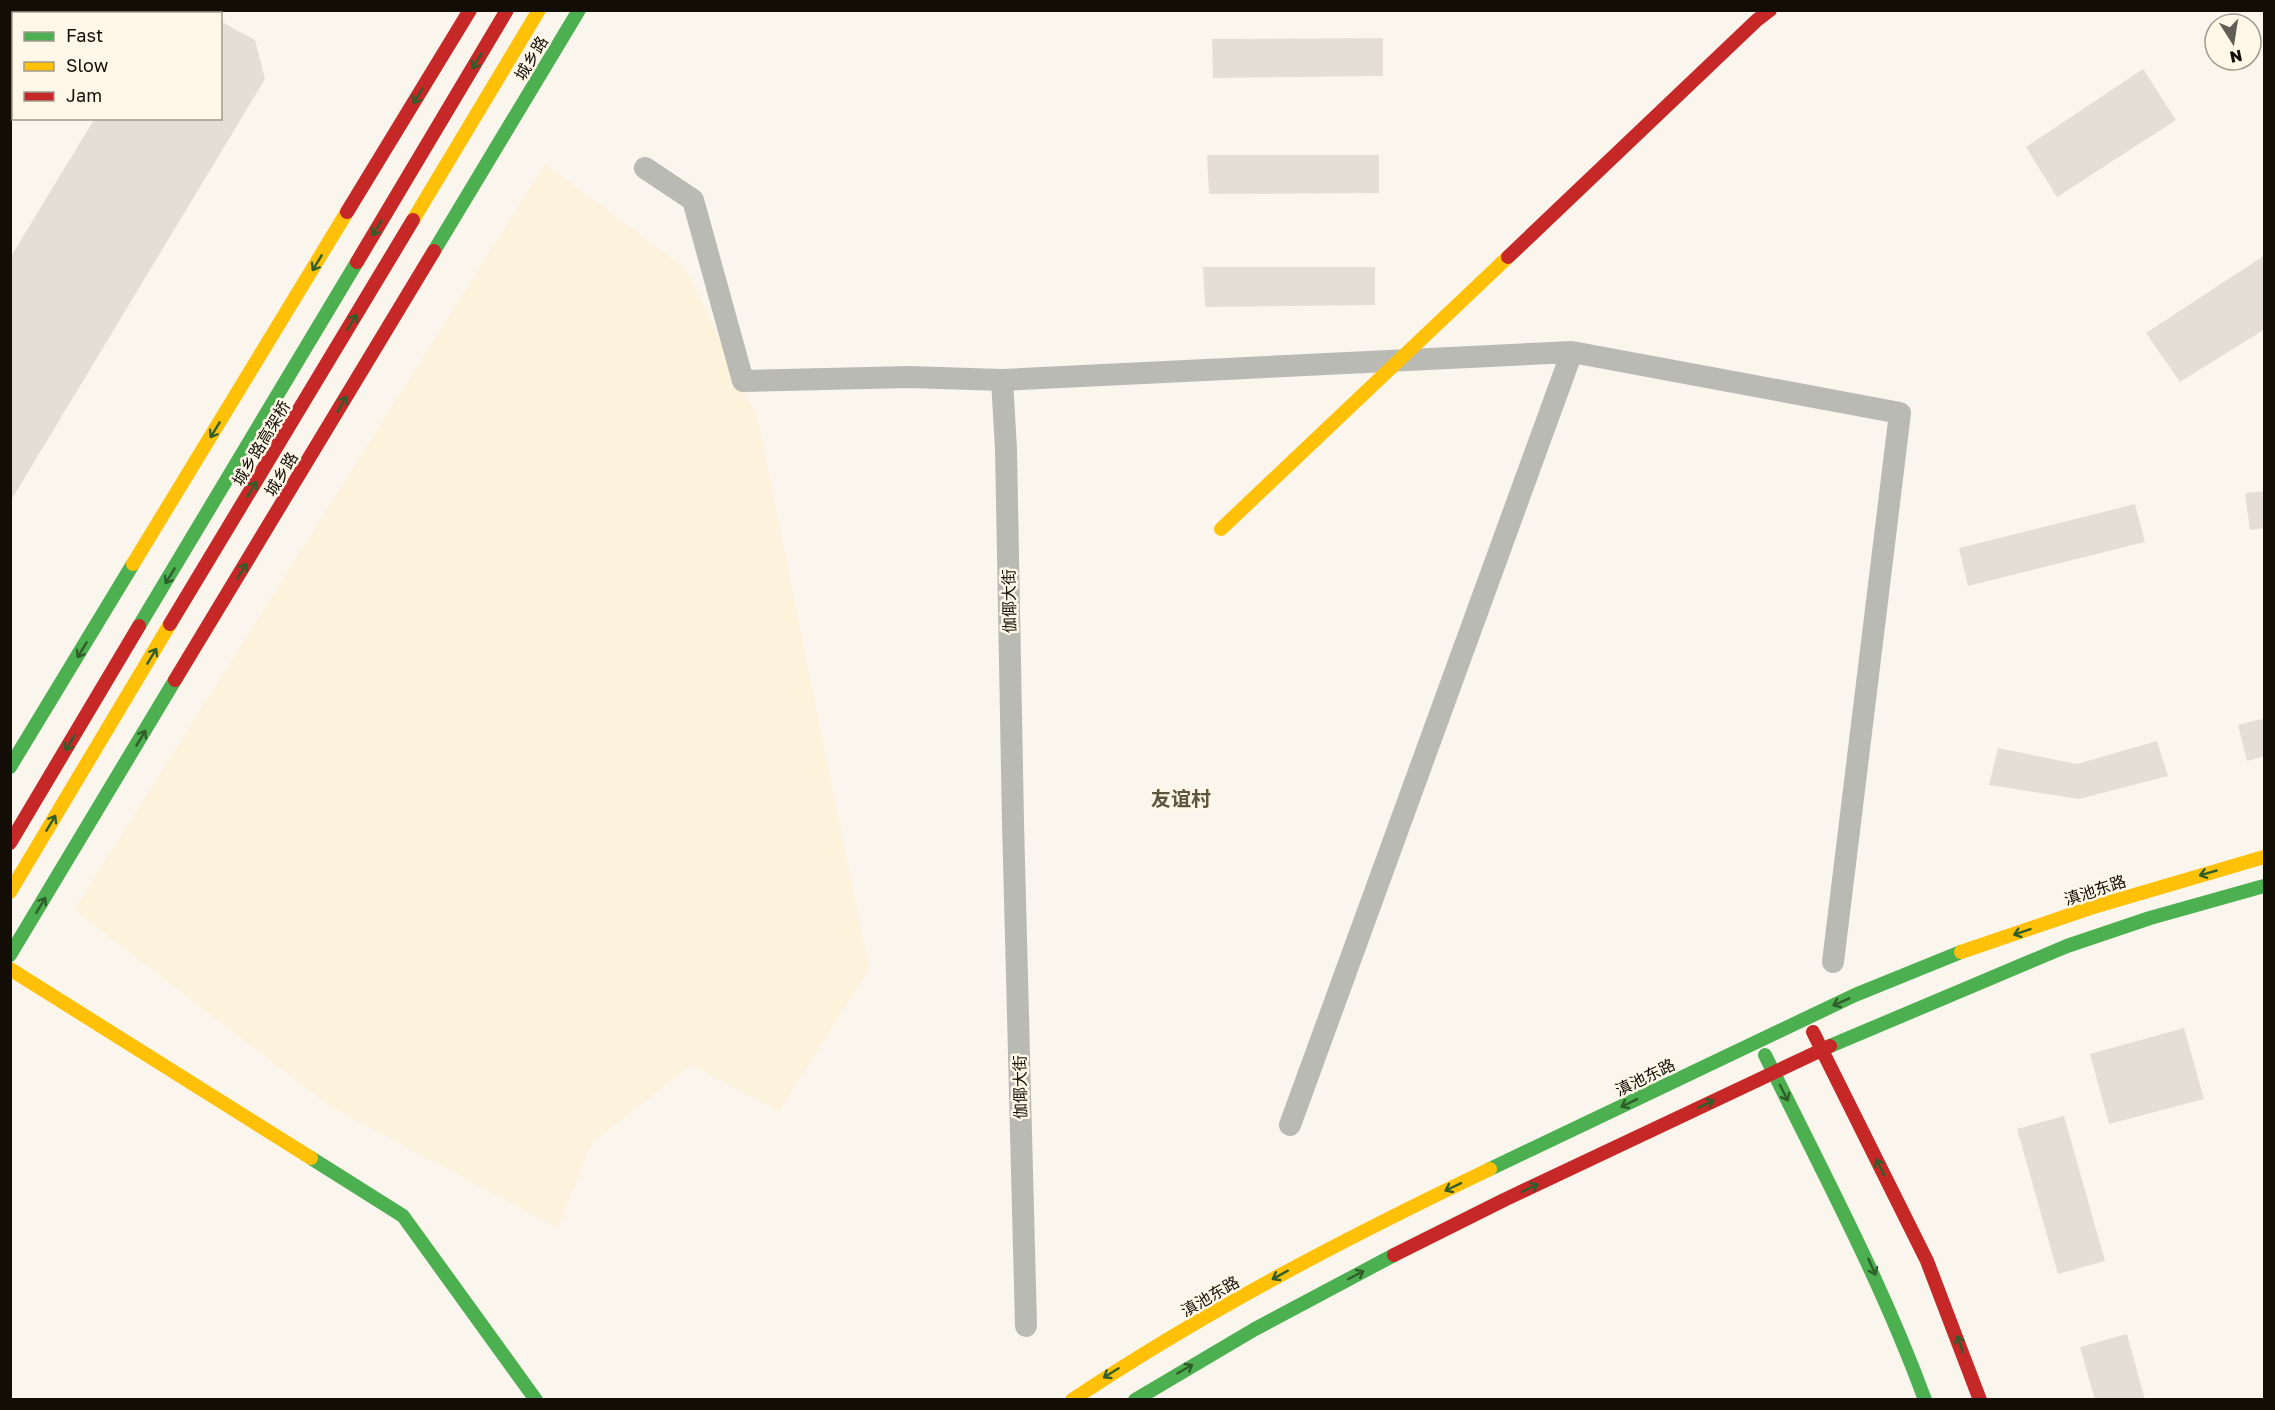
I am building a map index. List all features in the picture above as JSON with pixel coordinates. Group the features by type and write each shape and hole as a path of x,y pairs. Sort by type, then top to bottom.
{"main road":[{"path":"10,767 470,10"},
{"name":"城乡路高架桥","path":"10,843 507,10"},
{"name":"城乡路高架桥","path":"10,892 539,10"},
{"name":"城乡路","path":"10,955 579,10"},
{"path":"1221,529 1770,10"},
{"name":"滇池东路","path":"1072,1400 1109,1373 1305,1260 1806,1018 1917,969 2051,921 2137,893 2265,857"},
{"path":"1135,1400 1255,1329 1370,1267 1504,1200 1823,1049 2067,946 2150,918 2265,886"},
{"path":"10,969 403,1216 536,1400"},
{"path":"1806,1018 1927,1261 1980,1400"},
{"path":"1758,1041 1858,1236 1908,1352 1925,1400"}],"street":[{"path":"645,168 693,200 743,381 909,377 1002,380 1572,352 1900,413 1833,962"},
{"path":"1290,1125 1572,352"},
{"name":"伽倻大街","path":"1002,380 1006,449 1026,1326"}],"shaded area":[{"path":"545,164 686,269 758,420 869,969 779,1111 691,1065 592,1143 558,1228 331,1107 74,910"}],"building":[{"path":"222,22 255,40 265,79 10,502 10,258 94,120 222,120"},
{"path":"1383,38 1383,76 1213,78 1212,39"},
{"path":"2143,69 2176,120 2057,197 2026,147"},
{"path":"1207,155 1379,155 1379,193 1209,194"},
{"path":"2265,255 2265,329 2180,382 2146,333"},
{"path":"1203,267 1375,267 1375,305 1205,307"},
{"path":"2265,491 2265,528 2250,530 2245,493"},
{"path":"2135,504 2145,542 1968,586 1959,548"},
{"path":"2265,718 2265,756 2247,761 2238,725"},
{"path":"2157,741 2168,776 2079,799 1989,785 1998,748 2077,764"},
{"path":"2184,1028 2204,1099 2109,1124 2090,1054"},
{"path":"2064,1116 2105,1261 2058,1274 2017,1129"},
{"path":"2127,1334 2145,1400 2095,1400 2080,1347"}],"traffic: fast":[{"path":"434,251 579,10"},
{"path":"139,626 357,262"},
{"path":"10,767 133,564"},
{"path":"10,955 175,680"},
{"path":"1830,1046 2067,946 2150,918 2264,886"},
{"path":"1490,1169 1855,995 1961,952"},
{"path":"1765,1055 1870,1268 1925,1400"},
{"path":"311,1158 403,1216 536,1400"},
{"path":"1135,1400 1255,1329 1394,1255"}],"traffic: slow":[{"path":"413,220 539,10"},
{"path":"133,564 347,212"},
{"path":"1221,529 1508,257"},
{"path":"10,892 170,624"},
{"path":"1961,952 2090,908 2264,857"},
{"path":"10,969 311,1158"},
{"path":"1072,1400 1173,1336 1277,1277 1490,1169"}],"traffic: jam":[{"path":"347,212 470,10"},
{"path":"357,262 507,10"},
{"path":"1508,257 1770,10"},
{"path":"170,624 413,220"},
{"path":"175,680 434,251"},
{"path":"10,843 139,626"},
{"path":"1813,1032 1927,1261 1980,1400"},
{"path":"1394,1255 1504,1200 1830,1046"}],"district":[{"name":"友谊村","path":"1181,799"}]}
